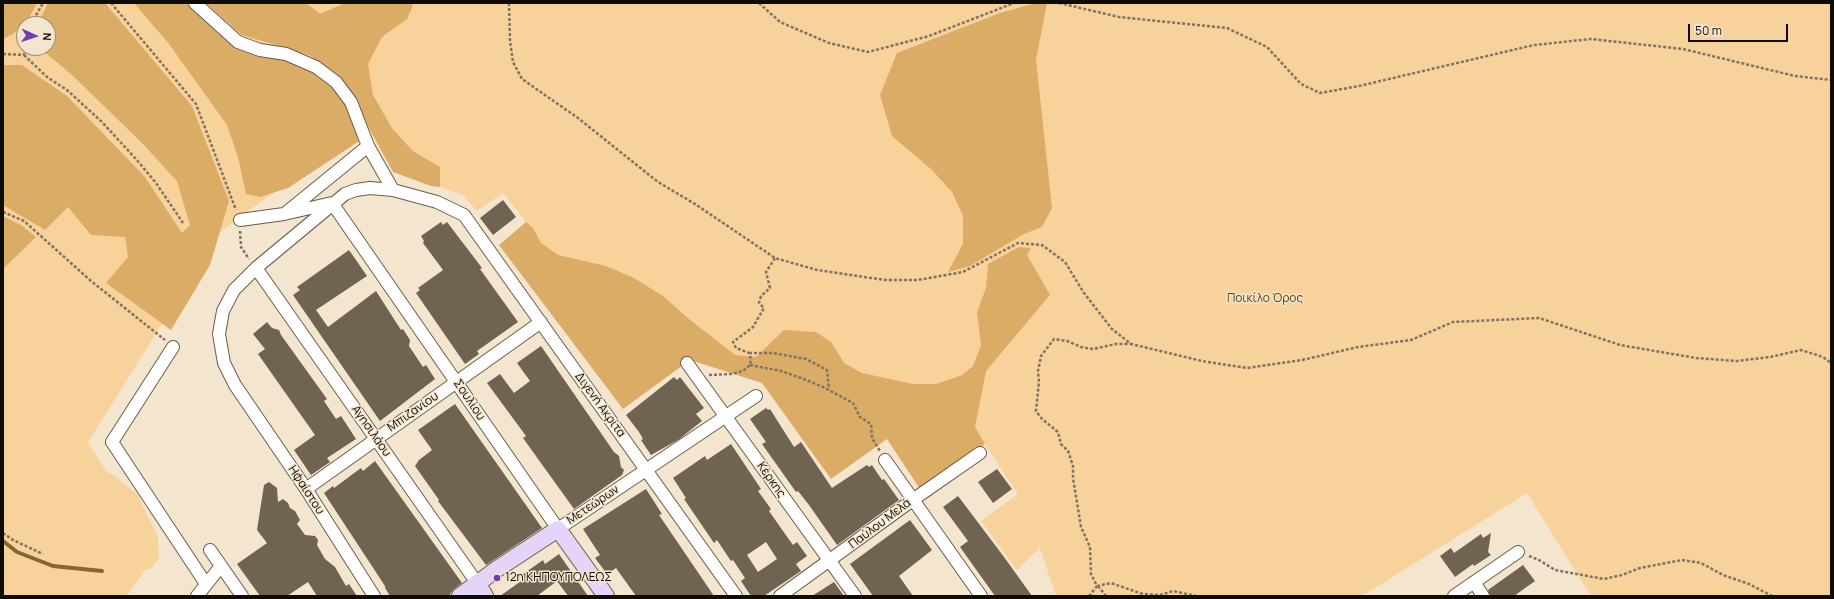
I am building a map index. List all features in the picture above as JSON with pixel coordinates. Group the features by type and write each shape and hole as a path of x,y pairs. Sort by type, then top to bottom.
{"street":[{"path":"194,3 238,42 260,50 286,54 316,67 336,82 351,102 368,146 393,190"},
{"path":"284,214 368,146"},
{"path":"240,220 284,214 332,203 345,194 356,190 370,188 393,190"},
{"name":"Διγενή Ακρίτα","path":"393,190 437,202 464,215 736,596"},
{"name":"Ηφαίστου","path":"332,203 256,268 234,290 224,312 219,334 224,363 235,385 306,489 374,596"},
{"name":"Σουλίου","path":"332,203 606,596"},
{"name":"Αγησιλάου","path":"256,268 481,590"},
{"name":"Μπιζανίου","path":"306,489 541,322"},
{"path":"173,347 112,442 206,584"},
{"name":"Κέρκης","path":"687,363 829,562 855,596"},
{"name":"Μετεώρων","path":"460,596 481,590 558,529 756,396"},
{"name":"Παύλου Μελά","path":"780,596 980,453"},
{"path":"885,460 914,499 981,596"},
{"path":"210,550 242,596"},
{"path":"1454,596 1518,552"},
{"path":"196,596 221,566"},
{"path":"1474,582 1483,596"}],"path":[{"path":"36,16 43,3"},
{"path":"111,3 196,104 240,220 241,247 256,268"},
{"path":"509,3 510,41 513,62 522,78 578,118 658,182 695,204 775,258 817,270 885,280 918,280 948,276 963,272 1018,243 1042,245 1065,262 1084,293 1112,329 1131,344"},
{"path":"759,3 780,22 829,44 868,52 928,36 1014,3"},
{"path":"1059,3 1119,17 1227,28 1267,47 1301,84 1320,93 1359,86 1534,45 1591,39 1683,49 1795,76 1831,80"},
{"path":"3,54 16,55"},
{"path":"25,56 47,77 67,90 102,122 141,165 183,223"},
{"path":"3,212 24,221 91,281 173,347"},
{"path":"775,258 766,272 770,288 761,296 759,303 764,308 753,327 737,337 733,342 736,348 749,353 773,353 806,359 827,370 829,390"},
{"path":"1106,596 1097,586 1091,574 1090,547 1081,527 1073,478 1073,466 1068,451 1061,444 1058,432 1042,419 1036,411 1039,382 1038,371 1041,356 1054,339 1067,341 1081,347 1093,349 1116,344 1131,344 1202,361 1247,368 1302,360 1358,347 1411,340 1453,322 1539,318 1620,345 1696,358 1737,361 1770,357 1801,350 1823,357 1831,363"},
{"path":"698,378 708,375 731,374 743,371 750,365 751,359 749,353"},
{"path":"750,365 781,370 829,390 853,403 860,417 871,424 872,438 885,460"},
{"path":"3,533 13,540 42,554"},
{"path":"1518,552 1539,560 1555,570 1604,578 1622,575 1640,568 1674,561 1682,560 1701,562 1723,575 1748,584 1772,596"},
{"path":"1089,596 1097,586 1111,583 1143,594 1160,595 1173,591 1196,596"}],"green space":[{"name":"Ποικίλο Όρος","path":"3,3 1831,3 1831,596 1591,596 1527,493 1362,596 1056,596 1040,548 1017,570 981,521 1018,494 984,443 689,356 623,407 527,223 503,193 477,211 463,195 440,187 440,167 413,151 392,128 382,112 219,233 88,442 106,471 137,494 158,537 159,558 151,569 145,570 127,596 3,596"}],"shaded area":[{"path":"3,3 37,3 30,16 16,16 16,31 3,39"},
{"path":"48,3 105,3 192,106 229,201 210,265 171,330 106,283 128,257 125,237 91,235 68,207 45,230 3,205 3,65 22,65 67,96 145,177 182,233 190,225 177,181 142,143 71,74 50,56 56,56 56,16 42,16"},
{"path":"134,3 188,3 236,45 284,58 315,70 335,84 348,106 361,140 288,188 260,197 246,194 238,157 227,125 169,44"},
{"path":"206,3 306,3 320,14 345,3 414,3 407,19 382,37 368,64 373,95 392,128 413,151 440,167 440,187 431,186 393,172 353,99 333,71 309,55 242,35"},
{"path":"1047,3 1036,60 1052,208 1042,227 1024,234 970,266 948,272 963,244 963,216 952,192 932,170 892,136 880,95 897,53 1000,13 1032,4"},
{"path":"3,216 21,225 36,237 3,269"},
{"path":"526,222 533,228 541,243 558,255 606,266 634,278 663,296 689,319 735,355 756,357 784,330 816,332 831,342 844,363 862,373 913,384 936,384 962,375 973,366 981,345 977,312 986,288 988,264 1019,247 1031,248 1027,255 1050,295 986,371 975,427 985,444 920,489 887,439 831,479 762,383 690,360 623,409 499,245"}],"building":[{"path":"503,200 516,217 493,235 480,218"},
{"path":"441,222 443,225 447,222 482,268 480,269 518,322 477,351 479,354 465,364 416,293 420,290 418,288 443,270 423,243 424,241 421,236"},
{"path":"349,250 367,276 316,310 328,327 376,291 401,330 403,329 410,340 409,346 423,367 426,365 435,379 380,421 293,295 300,290 297,287"},
{"path":"267,322 272,328 279,330 281,335 327,399 324,401 336,419 341,416 356,439 327,458 330,462 311,475 294,450 315,435 258,354 265,349 253,334"},
{"path":"541,346 614,452 619,456 621,467 624,470 622,475 574,509 523,438 526,436 487,383 500,374 514,393 530,381 517,363"},
{"path":"674,377 677,380 680,377 704,408 696,414 702,421 678,440 651,455 641,440 643,439 639,432 626,415"},
{"path":"455,404 542,528 486,565 438,501 439,500 415,466 419,460 432,450 418,430"},
{"path":"766,408 768,410 770,409 794,447 801,442 832,488 867,465 869,467 872,465 882,480 884,479 899,500 837,545 809,505 798,491 796,492 762,444 766,442 750,419"},
{"path":"731,444 761,489 758,491 771,509 769,511 793,545 797,542 807,556 796,564 801,571 764,596 751,596 741,581 745,578 717,540 714,543 684,499 686,498 673,478 705,456 707,460","holes":["766,542 777,559 758,572 747,555"]},
{"path":"375,461 462,583 454,589 449,596 390,596 324,493 333,486 334,488 361,468 363,471"},
{"path":"997,469 1012,489 993,503 978,482"},
{"path":"269,482 277,488 278,502 283,499 288,503 290,508 295,511 300,520 297,524 305,535 315,536 318,540 317,545 325,559 335,567 346,586 349,584 357,596 317,596 308,582 287,596 260,596 237,564 267,543 257,530 264,485"},
{"path":"646,489 662,514 659,515 714,596 636,596 616,568 607,574 595,558 600,555 583,529"},
{"path":"958,496 1032,596 995,596 960,547 968,541 943,507"},
{"path":"910,520 932,550 899,576 913,596 873,596 850,564"},
{"path":"1491,533 1488,552 1491,555 1474,566 1473,564 1455,577 1440,556 1451,548 1454,553 1481,534 1483,538"},
{"path":"559,554 588,596 568,596 557,581 537,596 500,596 524,579 522,575 543,560 545,564"},
{"path":"1523,565 1535,581 1514,596 1490,596 1488,590"},
{"path":"834,582 844,596 812,596"}],"waterway":[{"path":"3,541 17,552 53,566 102,571"}],"place":[{"name":"12η ΚΗΠΟΥΠΟΛΕΩΣ","path":"497,578"}]}
